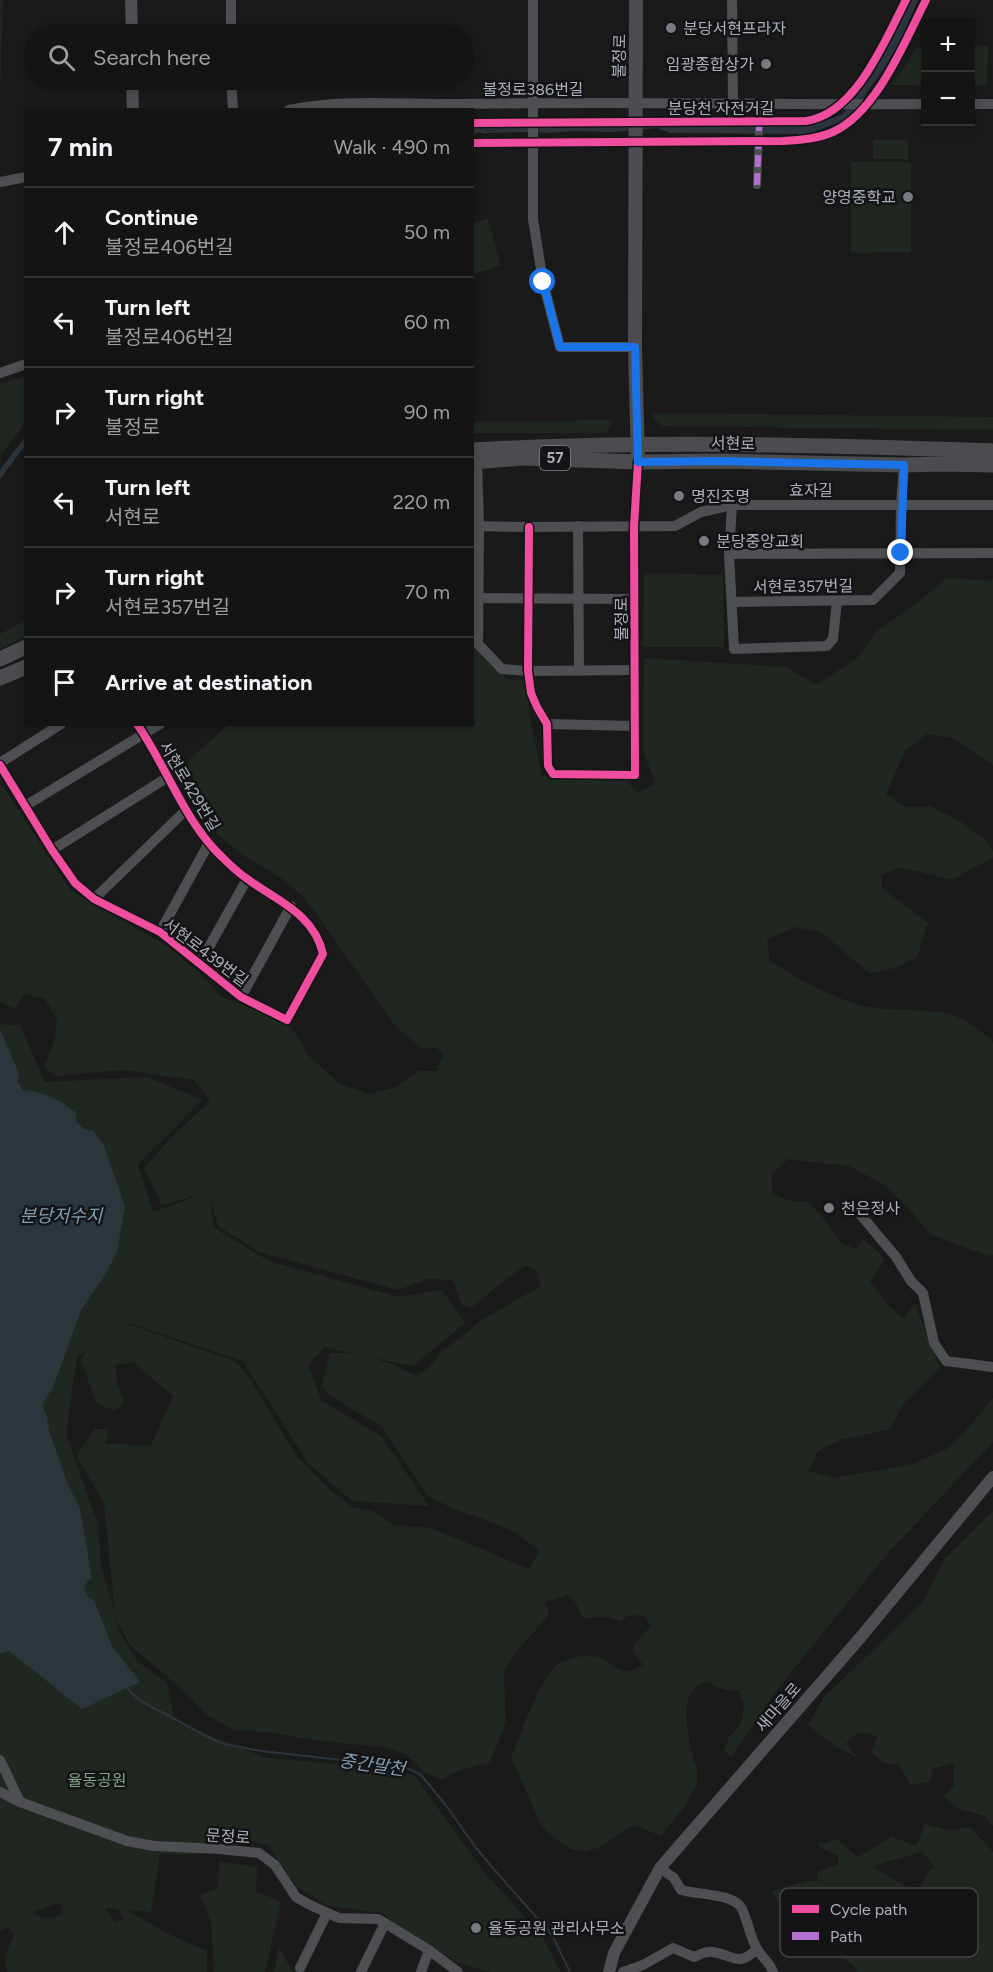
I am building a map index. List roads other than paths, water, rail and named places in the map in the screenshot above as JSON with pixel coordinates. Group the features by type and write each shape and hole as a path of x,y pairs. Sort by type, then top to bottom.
{"main road":[{"name":"불정로","path":"636,0 635,347 638,462"},
{"name":"서현로","path":"474,458 570,445 636,444 737,444 993,451"},
{"name":"서현로","path":"474,458 993,465"},
{"path":"0,659 24,648"},
{"path":"0,678 24,668"}],"street":[{"path":"131,0 132,24"},
{"path":"231,0 231,24"},
{"path":"533,0 533,206 543,282 560,347 635,347"},
{"path":"732,0 733,103"},
{"path":"132,90 133,108"},
{"path":"232,90 233,108"},
{"name":"불정로386번길","path":"303,108 344,102 635,109 733,103 921,104"},
{"path":"757,185 760,104"},
{"path":"975,104 993,104"},
{"path":"0,182 24,177"},
{"path":"0,373 24,365"},
{"path":"474,458 478,644 502,669 528,671 635,670"},
{"name":"불정로","path":"547,724 548,766 553,774 635,775 634,526 638,462"},
{"name":"서현로357번길","path":"732,602 873,600 900,573 904,465"},
{"path":"732,505 729,554 734,649 827,646 833,639 837,601"},
{"name":"효자길","path":"476,526 675,526 701,512 732,505 993,506"},
{"path":"578,526 579,670"},
{"path":"529,527 528,671 531,693 537,707 547,724 634,726"},
{"path":"729,554 993,554"},
{"path":"478,598 635,599"},
{"path":"0,764 58,726"},
{"name":"서현로429번길","path":"138,726 186,810 209,843 247,879 291,906 321,946 323,954 287,1020"},
{"path":"144,734 157,726"},
{"name":"서현로429번길","path":"25,806 144,734"},
{"name":"서현로439번길","path":"0,764 52,850 75,883 94,899 160,932 241,997 287,1020"},
{"name":"서현로429번길","path":"52,850 168,777"},
{"name":"서현로429번길","path":"94,899 186,810"},
{"name":"서현로429번길","path":"160,932 209,843"},
{"path":"200,963 247,879"},
{"path":"241,997 291,906"},
{"path":"860,1214 896,1257 911,1281 923,1293 934,1343 946,1361 993,1366"},
{"name":"새마을로","path":"609,1972 614,1953 660,1868 860,1638 993,1477"},
{"path":"0,1760 20,1802"},
{"name":"문정로","path":"0,1792 20,1802 108,1835 140,1844 259,1853 275,1865 296,1897 339,1918 378,1919 429,1950 458,1972"},
{"path":"660,1868 674,1878 681,1890 736,1901 742,1908 757,1949 766,1958 773,1972"},
{"path":"300,1968 327,1914"},
{"path":"362,1972 385,1923"},
{"path":"623,1972 643,1965 673,1948 694,1957 705,1952 714,1952 735,1960 748,1957 757,1949"},
{"path":"421,1972 429,1950"}],"water":[{"path":"911,0 918,0 899,43 854,111 845,120 814,132 802,134 670,133 657,128 612,132 548,133 488,130 474,134 474,128 794,125 830,119 843,114 873,74"},
{"path":"24,438 24,447 0,479 0,470"},
{"name":"분당저수지","path":"0,1029 19,1074 17,1081 23,1090 57,1100 76,1113 76,1122 84,1129 93,1130 104,1146 125,1206 117,1252 81,1310 52,1390 42,1405 68,1485 80,1508 92,1578 84,1589 88,1597 94,1600 112,1646 140,1682 82,1709 9,1651 0,1654"}],"waterway":[{"path":"481,132 527,131"},
{"name":"중간말천","path":"127,1688 139,1700 224,1744 261,1751 404,1767 420,1774 445,1804 476,1848 552,1935 570,1972"}],"place":[{"name":"분당서현프라자","path":"671,28"},
{"name":"임광종합상가","path":"766,64"},
{"name":"양영중학교","path":"908,197"},
{"name":"명진조명","path":"679,496"},
{"name":"분당중앙교회","path":"704,541"},
{"name":"천은정사","path":"829,1208"},
{"name":"율동공원 관리사무소","path":"476,1928"}],"park label":[{"name":"율동공원","path":"97,1780"}]}
